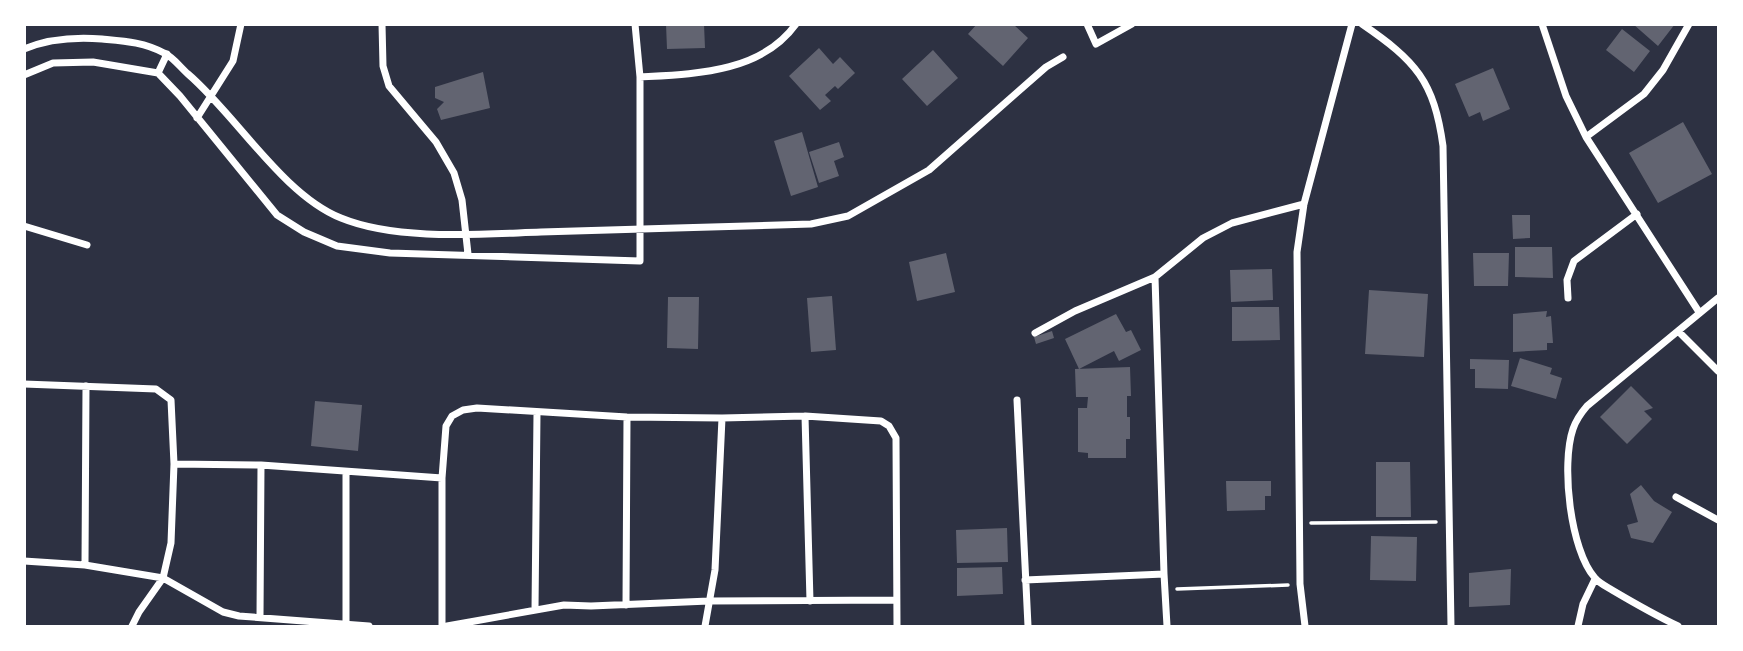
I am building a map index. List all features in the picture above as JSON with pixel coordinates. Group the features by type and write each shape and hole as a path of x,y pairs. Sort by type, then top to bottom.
{"street":[{"path":"197,118 233,61 241,24"},
{"path":"382,24 383,66 390,86 436,142 454,173 462,200 468,254"},
{"path":"24,75 53,63 93,62 158,74 277,215 304,232 337,246 390,253 640,261 640,77 635,24"},
{"path":"640,77 699,74 734,67 764,52 789,34 796,24"},
{"path":"1087,24 1096,44 1132,24"},
{"path":"1305,626 1300,584 1297,252 1304,204 1352,24"},
{"path":"1362,24 1394,46 1417,70 1432,94 1439,118 1444,186 1451,626"},
{"path":"1542,24 1566,96 1586,137 1699,312"},
{"path":"1586,137 1644,94 1655,82 1689,24"},
{"path":"24,49 42,42 93,38 141,43 167,54 201,85 315,206 341,219 364,225 399,231 466,234 811,224 848,216 929,170 1046,67 1063,57"},
{"path":"158,74 167,54"},
{"path":"1035,333 1075,311 1155,278 1203,238 1232,223 1304,204"},
{"path":"1568,298 1567,280 1574,261 1637,214"},
{"path":"24,226 87,245"},
{"path":"1155,278 1167,626"},
{"path":"1678,626 1595,579 1579,554 1572,527 1569,471 1573,430 1587,406 1718,298"},
{"path":"1678,331 1718,371"},
{"path":"24,384 156,389 171,400 174,464 171,543 163,579 132,626"},
{"path":"85,565 86,386"},
{"path":"1017,400 1028,626"},
{"path":"896,600 564,605 444,626 442,478 446,426 452,416 463,410 477,408 627,417 805,416 881,421 889,426 896,438 897,626"},
{"path":"536,610 537,413"},
{"path":"805,416 810,601"},
{"path":"626,604 627,417"},
{"path":"705,626 715,570 723,418"},
{"path":"174,464 261,465 442,478"},
{"path":"260,617 261,465"},
{"path":"346,472 346,625"},
{"path":"1676,497 1718,520"},
{"path":"24,561 85,565 163,579 223,612 369,626"},
{"path":"1025,580 1164,575"},
{"path":"1578,626 1583,604 1595,579"}],"path":[{"path":"1299,523 1449,522"},
{"path":"1164,590 1300,584"}],"building":[{"path":"666,24 704,24 705,48 667,49"},
{"path":"977,24 1013,24 1028,38 1003,66 968,34"},
{"path":"1633,24 1675,24 1658,46"},
{"path":"1622,29 1650,51 1634,72 1606,50"},
{"path":"819,48 833,64 840,57 855,73 838,89 835,86 825,95 831,101 820,110 789,76"},
{"path":"933,50 958,78 927,106 902,79"},
{"path":"1493,68 1510,109 1483,121 1480,112 1469,117 1455,84"},
{"path":"483,72 490,108 441,120 437,109 444,102 435,98 435,87"},
{"path":"1683,122 1712,174 1658,203 1629,153"},
{"path":"802,132 818,187 791,196 774,141"},
{"path":"839,142 844,157 834,161 839,176 819,183 809,152"},
{"path":"1512,215 1530,215 1530,238 1513,239"},
{"path":"1515,247 1552,247 1553,278 1515,277"},
{"path":"946,253 955,292 917,301 909,262"},
{"path":"1473,253 1509,253 1508,286 1474,286"},
{"path":"1272,269 1273,300 1231,302 1230,270"},
{"path":"1369,290 1428,294 1424,357 1365,354"},
{"path":"832,296 836,350 811,352 807,298"},
{"path":"668,297 699,297 698,349 667,348"},
{"path":"1232,307 1279,307 1280,340 1232,341"},
{"path":"1547,311 1546,317 1551,316 1553,343 1547,343 1547,350 1513,352 1513,314"},
{"path":"1116,314 1126,332 1131,330 1141,350 1119,361 1114,351 1079,369 1065,339"},
{"path":"1052,331 1054,338 1036,344 1034,337"},
{"path":"1520,358 1552,368 1550,374 1562,378 1556,399 1511,386"},
{"path":"1470,359 1509,360 1508,389 1475,388 1475,369 1470,369"},
{"path":"1130,367 1131,396 1127,396 1127,417 1130,417 1130,439 1126,439 1126,458 1088,458 1088,453 1078,452 1078,408 1087,408 1088,397 1076,397 1075,369"},
{"path":"1631,386 1653,408 1644,411 1652,419 1627,444 1600,417"},
{"path":"315,401 362,405 358,451 311,446"},
{"path":"1376,462 1410,462 1411,517 1376,517"},
{"path":"1226,481 1271,481 1271,496 1265,496 1265,510 1227,511"},
{"path":"1641,485 1654,501 1672,512 1653,543 1631,538 1627,525 1638,522 1630,494"},
{"path":"1007,528 1008,562 957,563 956,530"},
{"path":"1371,536 1417,537 1416,581 1370,580"},
{"path":"1002,567 1003,594 957,596 957,568"},
{"path":"1511,569 1510,605 1469,607 1469,573"}]}
